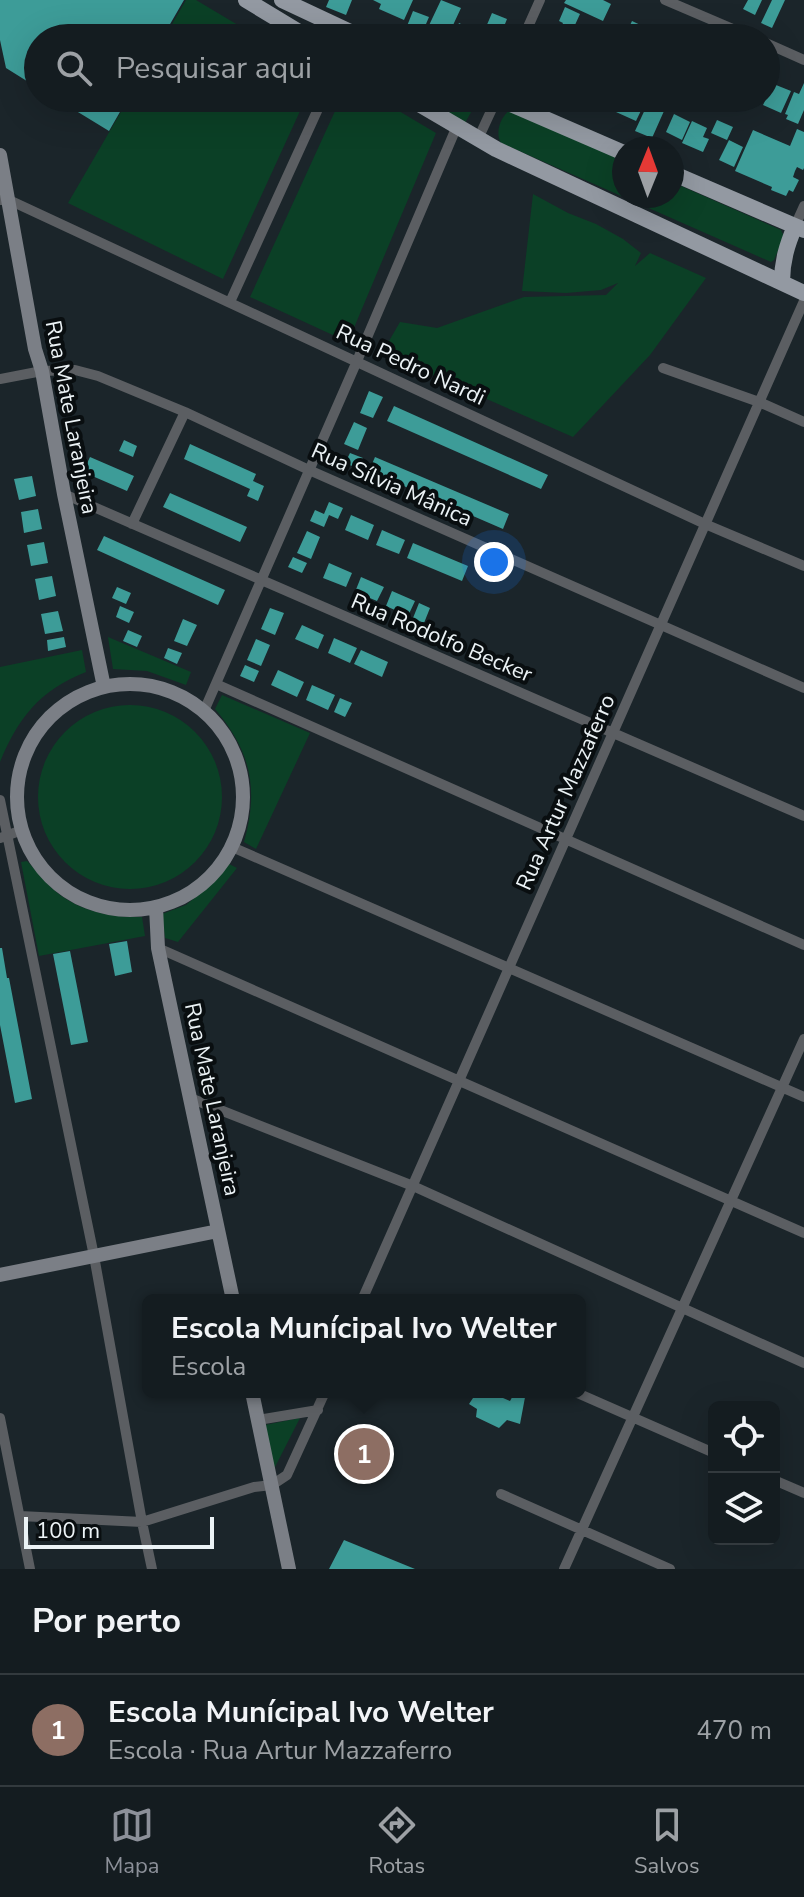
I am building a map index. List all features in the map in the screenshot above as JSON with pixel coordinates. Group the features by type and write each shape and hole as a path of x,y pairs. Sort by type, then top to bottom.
{"main road":[{"path":"246,0 286,24"},
{"path":"282,0 333,24"},
{"path":"433,112 478,139 804,293"},
{"path":"529,112 612,148"},
{"path":"684,178 800,228 787,244 782,263 782,282"}],"street":[{"path":"529,24 540,0"},
{"path":"665,0 721,24"},
{"path":"780,49 804,60"},
{"path":"230,302 317,112"},
{"path":"478,139 491,112"},
{"path":"204,711 457,126"},
{"name":"Rua Mate Laranjeira","path":"0,155 4,200 42,371 104,687"},
{"name":"Rua Pedro Nardi","path":"4,200 705,524 804,566"},
{"path":"800,228 804,206"},
{"name":"Rua Artur Mazzaferro","path":"367,1294 458,1080 804,301"},
{"path":"663,368 759,402 804,422"},
{"name":"Rua Sílvia Mânica","path":"0,379 42,371 75,370 98,376 804,688"},
{"path":"132,524 185,412"},
{"name":"Rua Rodolfo Becker","path":"64,494 804,816"},
{"path":"139,684 174,693 204,711 228,740 242,774 243,811 232,847 213,874 187,895 156,907 122,910 89,902 59,885 36,860 22,830 17,804 18,778 26,753 39,730 57,711 79,696 104,687 139,684"},
{"path":"216,684 804,945"},
{"path":"0,800 4,838 94,1256 152,1569"},
{"path":"4,838 22,830"},
{"path":"232,847 804,1097"},
{"name":"Rua Mate Laranjeira","path":"156,907 158,948 232,1294"},
{"path":"158,948 804,1233"},
{"path":"564,1569 804,1039"},
{"path":"190,1098 413,1186 804,1363"},
{"path":"0,1275 218,1231"},
{"path":"586,1397 708,1450"},
{"path":"253,1398 289,1569"},
{"path":"20,1516 142,1522 254,1487 272,1485 287,1475 323,1398"},
{"path":"258,1420 318,1410"},
{"path":"0,1418 30,1569"},
{"path":"780,1483 804,1493"},
{"path":"501,1494 670,1569"}],"green space":[{"path":"186,0 196,0 236,24 172,24"},
{"path":"121,112 300,112 223,279 68,203"},
{"path":"335,112 401,112 436,133 348,342 250,297"},
{"path":"447,112 471,112 465,123"},
{"path":"508,112 514,112 612,156 612,192 501,143 498,135"},
{"path":"684,187 781,230 784,237 771,262 648,208 684,208"},
{"path":"533,194 623,239 641,253 635,266 650,253 706,278 650,355 573,437 382,353 400,322 437,328 524,297 606,295 618,283 601,290 566,293 522,291"},
{"path":"108,637 191,672 186,685 147,671 113,669"},
{"path":"82,650 86,672 56,687 32,707 0,762 0,667"},
{"path":"222,695 310,733 256,849 244,842 251,805 249,771 237,740 215,709"},
{"path":"130,705 165,712 195,732 215,762 222,797 215,832 195,862 165,882 130,889 95,882 65,862 45,832 38,797 45,762 65,732 95,712"},
{"path":"27,861 53,889 73,903 107,914 142,917 145,936 39,956 21,862"},
{"path":"229,864 237,868 178,942 165,938 162,914 186,905 220,876"},
{"path":"300,1418 274,1469 265,1425"}],"building":[{"path":"0,0 184,0 170,24 24,24 24,79 6,68 0,40"},
{"path":"329,0 352,0 346,15 326,7"},
{"path":"373,0 413,0 404,20 379,9 381,4"},
{"path":"441,0 461,8 454,24 430,24"},
{"path":"566,0 603,0 611,4 603,21 564,3"},
{"path":"748,0 762,0 755,15 743,9"},
{"path":"772,0 785,0 774,24 761,23"},
{"path":"565,7 580,14 575,24 559,21"},
{"path":"413,11 429,17 426,24 408,24"},
{"path":"492,13 507,19 505,24 487,24"},
{"path":"804,83 804,110 798,124 786,119 788,115 785,114 794,92 799,94"},
{"path":"780,87 791,91 781,113 779,112"},
{"path":"78,112 120,112 109,131"},
{"path":"616,112 640,112 636,121"},
{"path":"644,112 664,112 653,136 635,131"},
{"path":"674,114 690,122 684,136 666,132"},
{"path":"717,120 733,127 727,140 711,133"},
{"path":"692,121 707,128 703,137 709,139 703,152 684,144"},
{"path":"797,129 804,132 804,168 797,167 795,171 793,177 799,180 793,192 789,190 786,196 735,171 753,130 790,146"},
{"path":"729,140 743,147 734,167 719,160"},
{"path":"369,391 383,397 373,418 360,413"},
{"path":"394,406 548,475 541,489 387,421"},
{"path":"354,422 367,428 358,450 344,444"},
{"path":"124,440 137,446 133,457 119,451"},
{"path":"190,444 256,474 253,481 264,486 258,501 247,496 250,489 184,459"},
{"path":"350,453 363,458 359,469 345,463"},
{"path":"90,457 134,476 127,491 83,472"},
{"path":"375,457 509,514 503,529 369,471"},
{"path":"32,476 36,496 19,500 14,479"},
{"path":"170,493 247,527 240,542 163,507"},
{"path":"329,502 343,508 338,519 329,515 324,527 310,521 315,510 324,514"},
{"path":"38,509 42,529 24,533 21,512"},
{"path":"351,515 374,525 368,540 345,530"},
{"path":"382,530 405,540 399,554 376,545"},
{"path":"307,531 320,537 311,559 297,553"},
{"path":"104,536 225,590 218,605 97,550"},
{"path":"44,542 48,563 31,566 27,545"},
{"path":"413,543 468,566 462,581 407,558"},
{"path":"293,557 307,563 302,573 288,567"},
{"path":"329,563 352,573 346,587 323,578"},
{"path":"52,576 56,596 39,600 35,579"},
{"path":"361,577 384,587 377,601 355,592"},
{"path":"117,587 131,593 126,604 112,598"},
{"path":"392,591 415,601 408,616 386,606"},
{"path":"419,603 430,608 424,623 413,618"},
{"path":"120,606 134,612 129,623 116,617"},
{"path":"270,608 284,613 275,635 261,629"},
{"path":"58,611 63,631 45,634 41,614"},
{"path":"183,619 197,625 187,646 174,641"},
{"path":"302,625 324,635 318,649 295,639"},
{"path":"128,630 142,636 137,647 123,641"},
{"path":"64,637 66,647 48,651 47,640"},
{"path":"334,638 357,648 350,663 328,653"},
{"path":"256,639 270,645 261,666 247,660"},
{"path":"168,648 182,653 177,664 164,658"},
{"path":"361,650 388,662 382,677 354,664"},
{"path":"245,665 259,671 254,682 240,676"},
{"path":"278,670 304,682 297,697 271,685"},
{"path":"312,685 335,695 328,710 306,700"},
{"path":"340,698 352,703 345,717 334,712"},
{"path":"127,941 132,972 115,976 109,944"},
{"path":"0,948 9,978 32,1099 15,1103 0,1025"},
{"path":"70,951 88,1042 71,1045 53,954"},
{"path":"473,1398 503,1398 510,1401 512,1398 525,1398 520,1424 507,1420 499,1428 476,1417 477,1409 469,1404"},
{"path":"344,1540 415,1569 329,1569"}],"place":[{"name":"Escola Munícipal Ivo Welter","path":"364,1454"}]}
